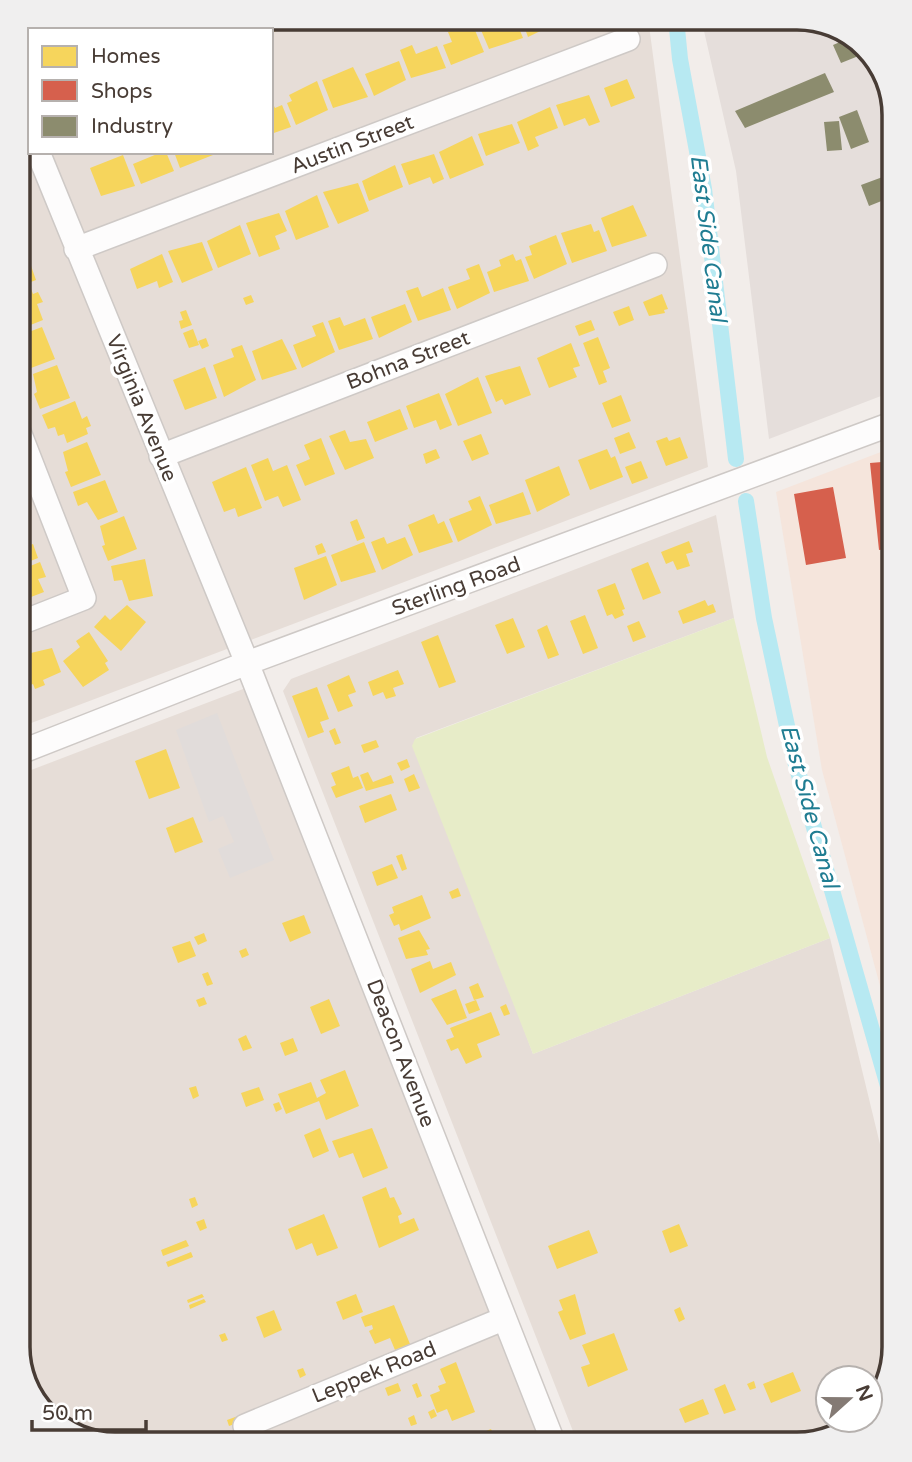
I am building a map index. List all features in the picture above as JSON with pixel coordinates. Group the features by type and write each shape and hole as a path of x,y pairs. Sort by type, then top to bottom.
{"street":[{"name":"Austin Street","path":"76,249 628,39"},
{"name":"Virginia Avenue","path":"39,154 247,663"},
{"name":"Bohna Street","path":"161,456 655,265"},
{"name":"Sterling Road","path":"30,748 247,663 882,427"},
{"path":"30,460 84,598 30,619"},
{"name":"Deacon Avenue","path":"247,663 549,1432"},
{"name":"Leppek Road","path":"245,1426 503,1319"}],"shaded area":[{"path":"273,30 650,30 708,467 30,723 30,154 273,154"},
{"path":"803,30 824,34 844,44 861,59 873,77 881,98 882,396 769,439 736,171 704,31"},
{"path":"882,452 882,993 822,770 776,492"},
{"path":"716,515 734,618 416,738 533,1054 830,938 882,1152 882,1358 880,1364 814,1364 814,1430 573,1432 283,691 291,679"},
{"path":"251,686 543,1432 109,1432 88,1428 68,1418 44,1394 31,1364 30,1347 30,770"},
{"path":"217,713 274,860 230,878 218,849 234,842 223,816 209,822 176,730"}],"green space":[{"path":"734,618 767,757 830,938 533,1054 412,746 415,739"}],"building: Homes":[{"path":"475,30 484,52 451,65 443,45 452,42 448,32"},
{"path":"481,30 520,30 523,38 489,49"},
{"path":"525,30 542,30 528,37"},
{"path":"412,45 416,54 437,46 446,68 411,78 400,50"},
{"path":"399,61 406,80 374,96 365,74"},
{"path":"353,67 368,97 333,108 322,80"},
{"path":"627,79 635,98 611,107 604,88"},
{"path":"317,81 328,110 296,125 287,103 292,101 289,95"},
{"path":"589,95 600,122 589,126 585,118 564,126 556,105"},
{"path":"273,104 275,108 282,105 291,127 273,133"},
{"path":"550,107 558,128 535,137 539,146 528,151 517,122"},
{"path":"512,124 520,143 486,156 478,134"},
{"path":"472,136 484,165 450,179 439,152"},
{"path":"157,154 167,154 174,171 141,184 133,164"},
{"path":"175,154 213,154 213,155 180,168"},
{"path":"434,154 444,179 433,184 430,177 409,185 401,164"},
{"path":"123,155 135,186 101,196 90,168"},
{"path":"395,165 403,187 369,201 362,181"},
{"path":"358,183 369,211 338,224 323,192"},
{"path":"317,195 329,227 296,240 285,211"},
{"path":"633,205 647,236 612,247 601,218"},
{"path":"279,213 287,231 275,236 280,249 259,257 246,223"},
{"path":"591,224 594,232 599,230 607,251 572,263 561,233"},
{"path":"240,225 251,254 218,268 207,241"},
{"path":"556,235 567,264 534,279 525,257 532,255 529,246"},
{"path":"202,242 213,270 182,283 168,251"},
{"path":"162,254 173,282 159,288 157,281 137,289 130,269"},
{"path":"513,254 516,261 521,259 529,281 494,292 487,272 501,266 499,260"},
{"path":"30,263 36,280 30,282"},
{"path":"479,264 490,293 457,309 448,287 470,279 466,269"},
{"path":"30,286 33,294 38,292 43,302 37,304 43,320 30,325"},
{"path":"418,287 422,297 443,288 451,310 418,321 406,291"},
{"path":"662,294 668,309 664,310 665,313 649,316 643,302"},
{"path":"251,295 254,302 246,305 243,298"},
{"path":"405,304 412,322 379,338 371,317"},
{"path":"629,306 634,320 619,326 613,312"},
{"path":"186,310 192,325 181,329 179,321 183,320 180,312"},
{"path":"340,317 344,326 365,318 373,339 339,350 328,321"},
{"path":"591,320 595,330 579,336 575,326"},
{"path":"323,322 335,352 302,368 293,345 316,336 312,326"},
{"path":"42,327 55,359 31,368 30,332"},
{"path":"193,329 199,345 189,348 183,333"},
{"path":"598,337 610,368 603,371 607,382 599,385 583,343"},
{"path":"206,338 209,346 202,349 198,341"},
{"path":"282,339 297,369 262,380 252,351"},
{"path":"571,343 580,366 573,368 577,377 549,388 537,358"},
{"path":"242,345 256,380 224,397 213,365 234,357 231,349"},
{"path":"57,365 70,398 40,409 34,394 37,392 33,374"},
{"path":"520,366 531,395 505,405 502,399 496,402 485,376"},
{"path":"205,367 217,398 185,410 173,380"},
{"path":"478,377 492,413 458,426 445,394"},
{"path":"439,393 452,425 440,430 436,420 414,428 406,406"},
{"path":"621,395 631,421 612,428 602,403"},
{"path":"75,401 82,419 87,416 91,426 86,428 88,434 67,443 64,434 58,436 55,427 48,429 42,415"},
{"path":"400,409 408,429 375,442 367,422"},
{"path":"345,430 350,442 366,439 374,458 345,470 329,436"},
{"path":"629,432 636,448 620,454 614,438"},
{"path":"481,434 489,454 472,461 463,441"},
{"path":"667,437 669,441 680,437 688,458 666,466 656,441"},
{"path":"321,438 335,474 305,486 296,465 310,459 304,445"},
{"path":"87,442 101,475 71,487 65,472 68,471 63,452"},
{"path":"436,449 440,458 426,464 423,454"},
{"path":"607,449 611,458 615,456 623,477 590,490 578,460"},
{"path":"268,458 273,471 287,465 301,500 283,507 278,496 265,501 251,465"},
{"path":"641,461 648,478 632,484 625,467"},
{"path":"559,466 570,495 537,512 525,480"},
{"path":"246,467 262,508 238,517 235,508 224,512 212,482"},
{"path":"105,480 118,512 98,520 87,502 78,506 73,492"},
{"path":"523,492 531,514 496,524 489,505"},
{"path":"480,496 492,525 458,542 449,519 472,510 468,501"},
{"path":"434,514 438,524 444,521 453,542 419,553 408,525"},
{"path":"124,516 137,549 108,561 102,546 105,545 100,526"},
{"path":"357,519 365,538 357,541 350,522"},
{"path":"384,537 387,544 405,537 413,555 382,570 371,542"},
{"path":"689,541 693,552 686,554 690,566 677,570 673,561 666,564 661,552"},
{"path":"364,542 376,572 341,582 331,555"},
{"path":"322,543 326,552 318,555 315,546"},
{"path":"33,544 38,558 30,561 30,545"},
{"path":"326,556 337,585 304,600 294,568"},
{"path":"145,559 153,596 129,601 122,580 114,581 111,566"},
{"path":"40,562 46,577 38,579 44,592 30,597 30,566"},
{"path":"648,562 661,593 643,600 631,569"},
{"path":"615,583 625,609 622,610 624,615 615,619 612,614 607,616 597,590"},
{"path":"705,600 708,606 713,604 716,612 683,624 678,611"},
{"path":"127,605 146,622 121,651 94,627 105,615 110,620"},
{"path":"585,615 598,648 583,654 570,621"},
{"path":"513,618 525,647 507,654 495,625"},
{"path":"639,621 646,637 633,642 627,626"},
{"path":"547,625 559,655 548,659 537,630"},
{"path":"89,632 108,661 105,663 109,670 83,687 63,661 80,647 76,641"},
{"path":"438,635 456,682 439,688 421,642"},
{"path":"52,648 61,672 43,680 45,685 35,689 33,684 30,685 30,653"},
{"path":"398,670 404,684 393,688 396,696 386,699 383,692 373,696 368,682"},
{"path":"349,675 356,692 348,695 353,706 338,712 327,685"},
{"path":"317,687 329,719 320,722 324,732 308,738 292,696"},
{"path":"335,728 341,743 335,745 329,731"},
{"path":"376,740 379,747 364,753 361,745"},
{"path":"166,749 180,788 149,799 135,761"},
{"path":"407,759 410,767 401,771 397,763"},
{"path":"349,766 353,778 358,776 363,788 336,798 331,787 336,785 331,773"},
{"path":"368,772 373,782 391,775 394,783 366,791 360,775"},
{"path":"414,774 420,788 409,792 404,779"},
{"path":"391,794 397,810 365,823 359,806"},
{"path":"193,817 203,842 175,853 166,828"},
{"path":"402,854 407,869 402,871 396,856"},
{"path":"392,864 398,878 377,886 372,872"},
{"path":"458,888 461,896 452,899 449,892"},
{"path":"422,895 431,918 401,931 399,924 394,926 389,915 394,913 392,907"},
{"path":"304,915 311,933 290,942 282,923"},
{"path":"419,930 430,949 426,950 428,955 406,959 398,938"},
{"path":"204,933 207,941 198,945 194,937"},
{"path":"190,941 196,956 178,963 172,947"},
{"path":"246,948 249,955 242,958 239,951"},
{"path":"430,961 433,969 451,962 456,975 420,993 411,969"},
{"path":"208,972 213,984 207,986 202,974"},
{"path":"478,983 484,997 474,1000 469,987"},
{"path":"456,989 467,1018 447,1025 431,999"},
{"path":"204,997 207,1004 199,1007 196,1000"},
{"path":"329,999 340,1026 321,1034 310,1007"},
{"path":"476,1000 480,1010 469,1014 465,1004"},
{"path":"506,1004 510,1014 504,1016 500,1007"},
{"path":"491,1012 500,1035 477,1044 482,1057 466,1064 458,1048 451,1051 446,1040 454,1037 450,1028"},
{"path":"246,1035 252,1048 243,1051 238,1039"},
{"path":"293,1038 298,1051 285,1056 280,1043"},
{"path":"345,1070 359,1106 326,1120 319,1101 286,1114 278,1094 311,1082 317,1098 326,1093 320,1080"},
{"path":"196,1086 199,1096 193,1099 189,1088"},
{"path":"259,1087 264,1100 246,1107 241,1093"},
{"path":"279,1102 282,1109 276,1112 273,1104"},
{"path":"320,1128 329,1151 313,1158 304,1135"},
{"path":"372,1128 388,1168 363,1178 353,1153 339,1158 332,1141"},
{"path":"386,1187 390,1198 394,1197 402,1214 398,1216 400,1224 414,1218 419,1230 379,1248 362,1197"},
{"path":"195,1197 198,1205 192,1208 189,1199"},
{"path":"324,1214 338,1248 317,1256 312,1243 296,1250 288,1229"},
{"path":"204,1219 207,1228 200,1231 196,1222"},
{"path":"679,1224 688,1246 670,1253 662,1231"},
{"path":"589,1230 598,1253 557,1269 548,1246"},
{"path":"186,1240 189,1246 163,1256 161,1250"},
{"path":"191,1252 193,1257 168,1267 166,1262"},
{"path":"202,1294 204,1297 188,1303 187,1300"},
{"path":"356,1294 363,1312 343,1320 336,1302"},
{"path":"575,1294 586,1334 570,1340 558,1312 563,1310 559,1300"},
{"path":"204,1299 206,1302 190,1309 189,1305"},
{"path":"394,1305 410,1344 395,1350 390,1338 375,1344 369,1331 373,1329 372,1325 365,1327 361,1317"},
{"path":"680,1307 685,1319 679,1322 674,1310"},
{"path":"274,1310 282,1330 264,1338 256,1317"},
{"path":"225,1333 228,1340 222,1342 219,1335"},
{"path":"614,1333 628,1370 588,1387 581,1367 590,1364 582,1345"},
{"path":"456,1362 475,1412 452,1421 447,1409 437,1413 430,1395 440,1391 438,1386 446,1383 440,1369"},
{"path":"303,1368 306,1375 300,1378 297,1370"},
{"path":"793,1372 801,1391 771,1403 763,1384"},
{"path":"754,1381 756,1388 750,1390 747,1384"},
{"path":"398,1383 401,1391 388,1396 385,1388"},
{"path":"417,1383 422,1396 417,1398 412,1385"},
{"path":"725,1384 736,1410 724,1414 714,1389"},
{"path":"703,1399 709,1414 685,1423 679,1409"},
{"path":"434,1409 437,1416 431,1419 428,1412"},
{"path":"414,1415 417,1424 411,1426 408,1418"},
{"path":"238,1416 240,1422 229,1426 227,1420"}],"building: Shops":[{"path":"882,462 882,550 879,550 870,463"},
{"path":"833,487 846,558 806,565 794,494"}],"building: Industry":[{"path":"840,42 858,56 841,63 833,45"},
{"path":"825,73 834,92 745,128 735,111"},
{"path":"857,110 869,142 851,149 839,117"},
{"path":"839,121 842,150 827,151 824,122"},
{"path":"882,177 882,201 869,206 861,185"}],"waterway":[{"name":"East Side Canal","path":"677,30 704,189 736,459"},
{"name":"East Side Canal","path":"746,501 764,618 793,754 882,1065"}]}
